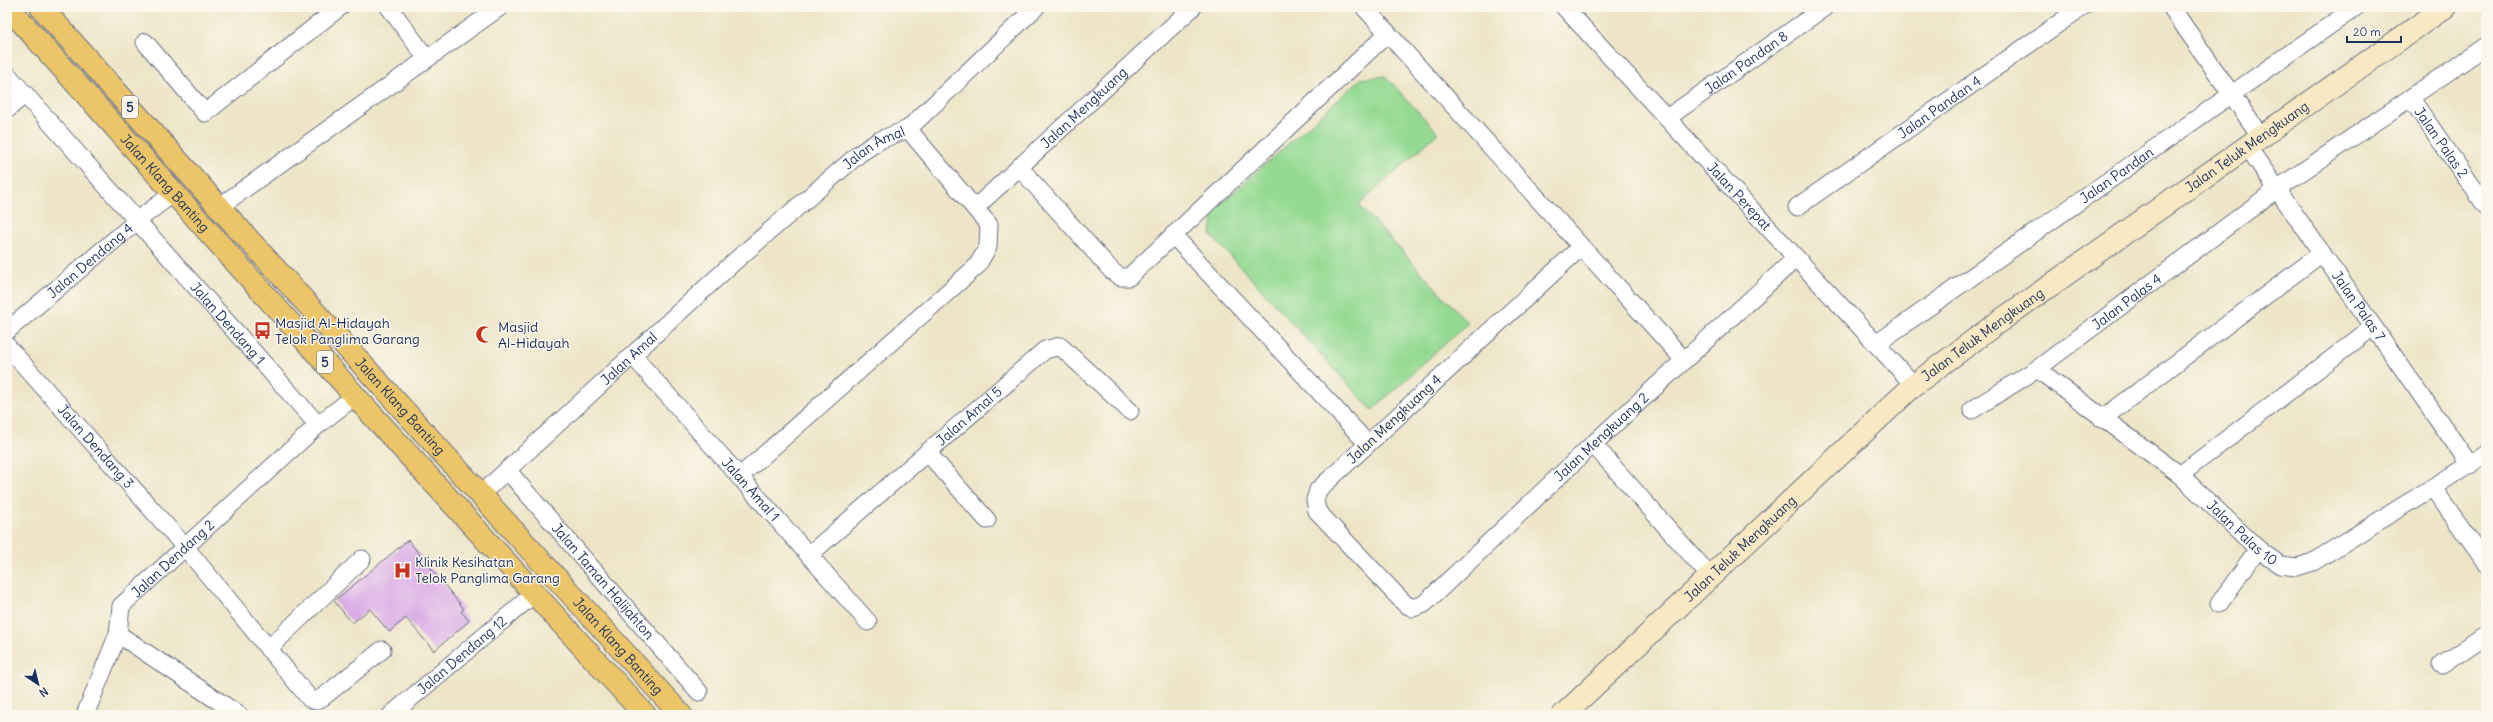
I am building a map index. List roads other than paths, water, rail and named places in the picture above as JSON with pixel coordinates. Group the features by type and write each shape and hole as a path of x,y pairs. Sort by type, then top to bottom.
{"highway":[{"name":"Jalan Klang Banting","path":"8,7 175,192 355,396 645,715"},
{"name":"Jalan Klang Banting","path":"42,8 219,207 681,715"}],"street":[{"path":"145,42 205,113 340,7"},
{"path":"389,7 428,59"},
{"path":"219,207 500,7"},
{"path":"908,128 1036,7"},
{"name":"Jalan Mengkuang","path":"974,208 1192,7"},
{"path":"1364,7 1684,360"},
{"name":"Jalan Perepat","path":"1566,7 1914,385"},
{"name":"Jalan Pandan 8","path":"1667,118 1825,7"},
{"name":"Jalan Pandan 4","path":"1797,207 2082,7"},
{"name":"Jalan Palas 7","path":"2171,7 2231,95 2277,189 2470,465"},
{"name":"Jalan Pandan","path":"1876,344 2356,7"},
{"name":"Jalan Teluk Mengkuang","path":"1563,715 1914,385 1991,327 2445,7"},
{"path":"1020,167 1120,277 1129,277 1388,33"},
{"name":"Jalan Palas 4","path":"1972,410 2037,369 2277,189 2411,99 2486,46"},
{"name":"Jalan Dendang 1","path":"7,74 138,220 318,425"},
{"path":"7,110 24,94"},
{"name":"Jalan Palas 2","path":"2411,99 2486,206"},
{"name":"Jalan Amal","path":"480,495 735,261 859,154 880,140 908,128 989,225 988,247 977,266 739,477"},
{"name":"Jalan Dendang 4","path":"7,331 138,220 175,192"},
{"path":"1173,235 1367,443"},
{"name":"Jalan Mengkuang 4","path":"1405,604 1317,511 1315,500 1318,490 1581,246"},
{"path":"2102,419 2322,253"},
{"name":"Jalan Mengkuang 2","path":"1405,604 1414,608 1424,604 1593,444 1796,258"},
{"path":"2180,474 2373,327"},
{"name":"Jalan Dendang 3","path":"7,346 185,547 310,699 316,701 323,698 382,650"},
{"name":"Jalan Amal 5","path":"808,555 1045,350 1060,346 1130,411"},
{"name":"Jalan Amal 1","path":"633,356 868,622"},
{"name":"Jalan Palas 10","path":"2037,369 2102,419 2180,474 2258,549 2280,565 2298,567 2313,562 2486,454"},
{"name":"Jalan Dendang 2","path":"85,715 118,634 121,606 318,425 355,396"},
{"path":"1593,444 1710,576"},
{"path":"927,452 987,520"},
{"name":"Jalan Taman Halijahton","path":"507,470 699,692"},
{"path":"2433,488 2486,563"},
{"path":"2219,604 2258,549"},
{"path":"268,649 362,559"},
{"name":"Jalan Dendang 12","path":"391,715 534,594"},
{"path":"118,634 238,715"},
{"path":"2442,665 2486,635"}],"place":[{"name":"Masjid Al-Hidayah Telok Panglima Garang","path":"262,331"},
{"name":"Masjid Al-Hidayah","path":"485,335"},
{"name":"Klinik Kesihatan Telok Panglima Garang","path":"402,570"}]}
